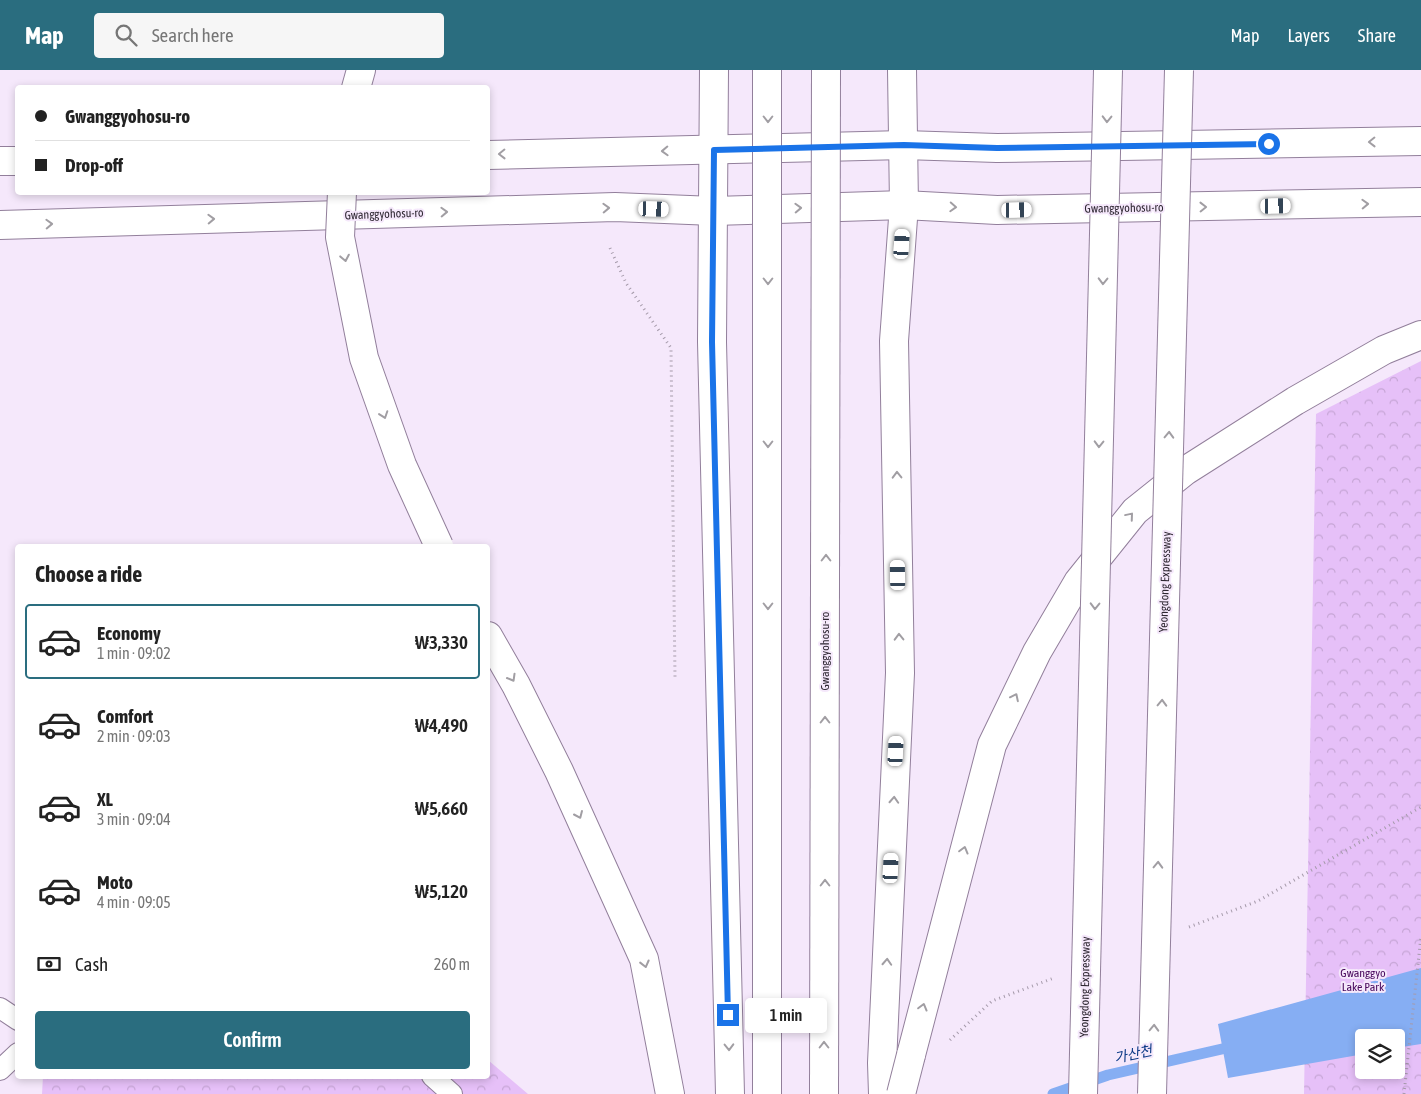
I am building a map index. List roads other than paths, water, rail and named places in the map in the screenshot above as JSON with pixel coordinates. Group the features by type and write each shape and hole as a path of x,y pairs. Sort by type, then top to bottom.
{"main road":[{"path":"357,85 361,70"},
{"path":"714,70 713,352 730,1094"},
{"path":"767,70 767,1094"},
{"name":"Gwanggyohosu-ro","path":"824,1094 826,70"},
{"path":"883,1094 882,1063 900,673 894,341 904,205 902,70"},
{"name":"Yeongdong Expressway","path":"1083,1094 1108,70"},
{"name":"Yeongdong Expressway","path":"1152,1094 1179,70"},
{"path":"490,154 904,145 997,148 1421,141"},
{"path":"0,161 15,161"},
{"path":"342,195 340,237 364,358 402,465 438,544"},
{"name":"Gwanggyohosu-ro","path":"0,225 615,207 714,211 904,205 997,210 1421,202"},
{"path":"901,1094 992,745 1037,652 1078,582 1135,511 1185,471 1295,401 1384,350 1421,335"},
{"path":"490,640 516,685 559,771 644,959 670,1094"}],"lane":[{"path":"0,1008 15,1018"},
{"path":"0,1070 15,1056"},
{"path":"435,1079 452,1094"}],"water":[{"path":"1421,968 1421,1044 1405,1047 1405,1029 1355,1029 1355,1056 1228,1078 1218,1024"}],"waterway":[{"name":"가산천","path":"1053,1094 1108,1075 1222,1049"}],"park label":[{"name":"Gwanggyo Lake Park","path":"1363,980"}]}
